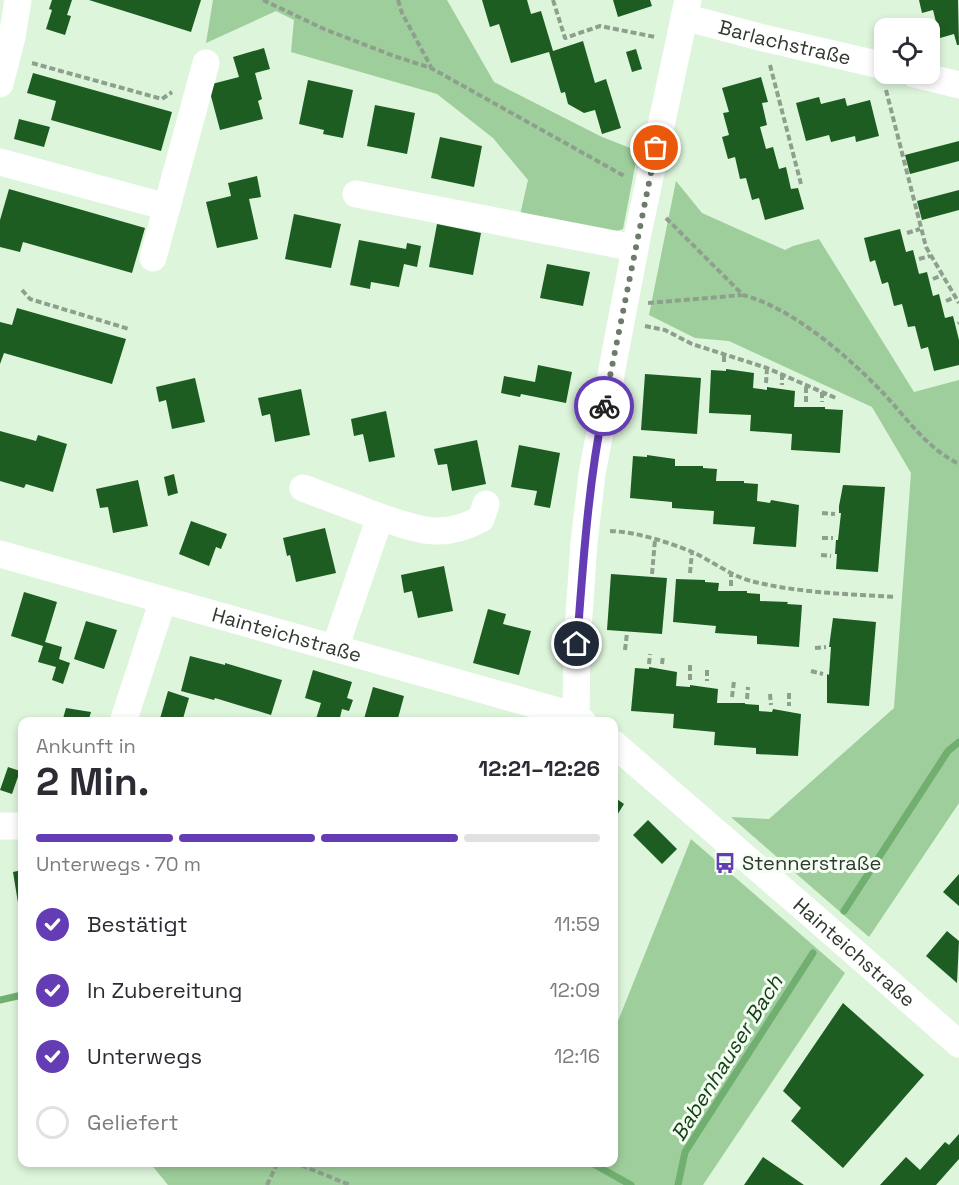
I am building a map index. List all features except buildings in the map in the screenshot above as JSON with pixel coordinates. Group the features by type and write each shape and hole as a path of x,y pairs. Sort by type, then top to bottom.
{"street":[{"path":"2,78 18,0"},
{"path":"577,717 577,644 585,530 598,434 684,20"},
{"name":"Barlachstraße","path":"684,20 874,64"},
{"path":"153,258 206,63"},
{"path":"940,80 959,85"},
{"path":"0,162 167,207"},
{"path":"356,194 635,248"},
{"path":"303,488 421,531 466,527 481,519 486,504"},
{"path":"335,648 380,517"},
{"name":"Hainteichstraße","path":"0,554 335,648 567,717"},
{"path":"125,717 163,600"},
{"name":"Hainteichstraße","path":"618,747 959,1044"},
{"path":"0,826 18,826"}],"path":[{"path":"263,0 324,29 431,68 634,182"},
{"path":"398,0 402,13 431,68"},
{"path":"553,0 565,38 600,26 684,20"},
{"path":"764,39 801,184"},
{"path":"2,78 27,79 32,62 162,99 177,88 198,93"},
{"path":"886,84 920,229 930,256 959,303"},
{"path":"665,217 743,295"},
{"path":"907,233 920,229"},
{"path":"919,258 930,256"},
{"path":"933,279 942,275"},
{"path":"22,291 30,299 129,328"},
{"path":"622,313 743,295 759,299 810,330 845,357 885,396 915,430 945,457 959,464"},
{"path":"946,301 955,297"},
{"path":"622,313 665,330 692,344 767,368 838,399"},
{"path":"724,356 724,365"},
{"path":"741,360 741,366"},
{"path":"766,383 767,368"},
{"path":"782,374 782,385"},
{"path":"806,385 806,402"},
{"path":"822,392 822,402"},
{"path":"822,513 835,514"},
{"path":"585,530 622,531 655,540 692,552 731,573 750,580 796,590 896,597"},
{"path":"822,538 833,538"},
{"path":"652,574 655,540"},
{"path":"690,573 692,552"},
{"path":"821,555 831,556"},
{"path":"730,586 731,573"},
{"path":"625,650 627,633"},
{"path":"814,648 826,647"},
{"path":"649,664 650,654"},
{"path":"662,664 663,656"},
{"path":"690,662 690,680"},
{"path":"707,669 707,681"},
{"path":"811,671 823,674"},
{"path":"732,697 734,681"},
{"path":"747,699 748,687"},
{"path":"789,693 789,706"},
{"path":"770,694 771,705"},
{"path":"267,1185 276,1167"},
{"path":"305,1167 350,1185"}],"green space":[{"path":"213,0 447,0 494,82 602,137 638,151 623,229 610,233 520,215 528,180 493,138 437,94 291,52 294,20 276,11 206,43"},
{"path":"676,181 702,213 785,250 819,239 914,392 959,380 959,803 869,937 731,817 769,819 894,708 911,473 872,407 729,341 695,338 649,315"},
{"path":"691,839 845,973 703,1185 168,1185 153,1167 618,1167 618,1021"}],"waterway":[{"name":"Babenhauser Bach","path":"844,911 948,751 959,742"},
{"name":"Babenhauser Bach","path":"678,1185 685,1152 813,953"},
{"path":"0,1000 18,996"},
{"path":"599,1167 631,1185"}],"way so far":[{"path":"604,406 656,148"}],"place":[{"name":"Stennerstraße","path":"725,863"}],"route":[{"path":"577,644 585,530 604,406"}]}
